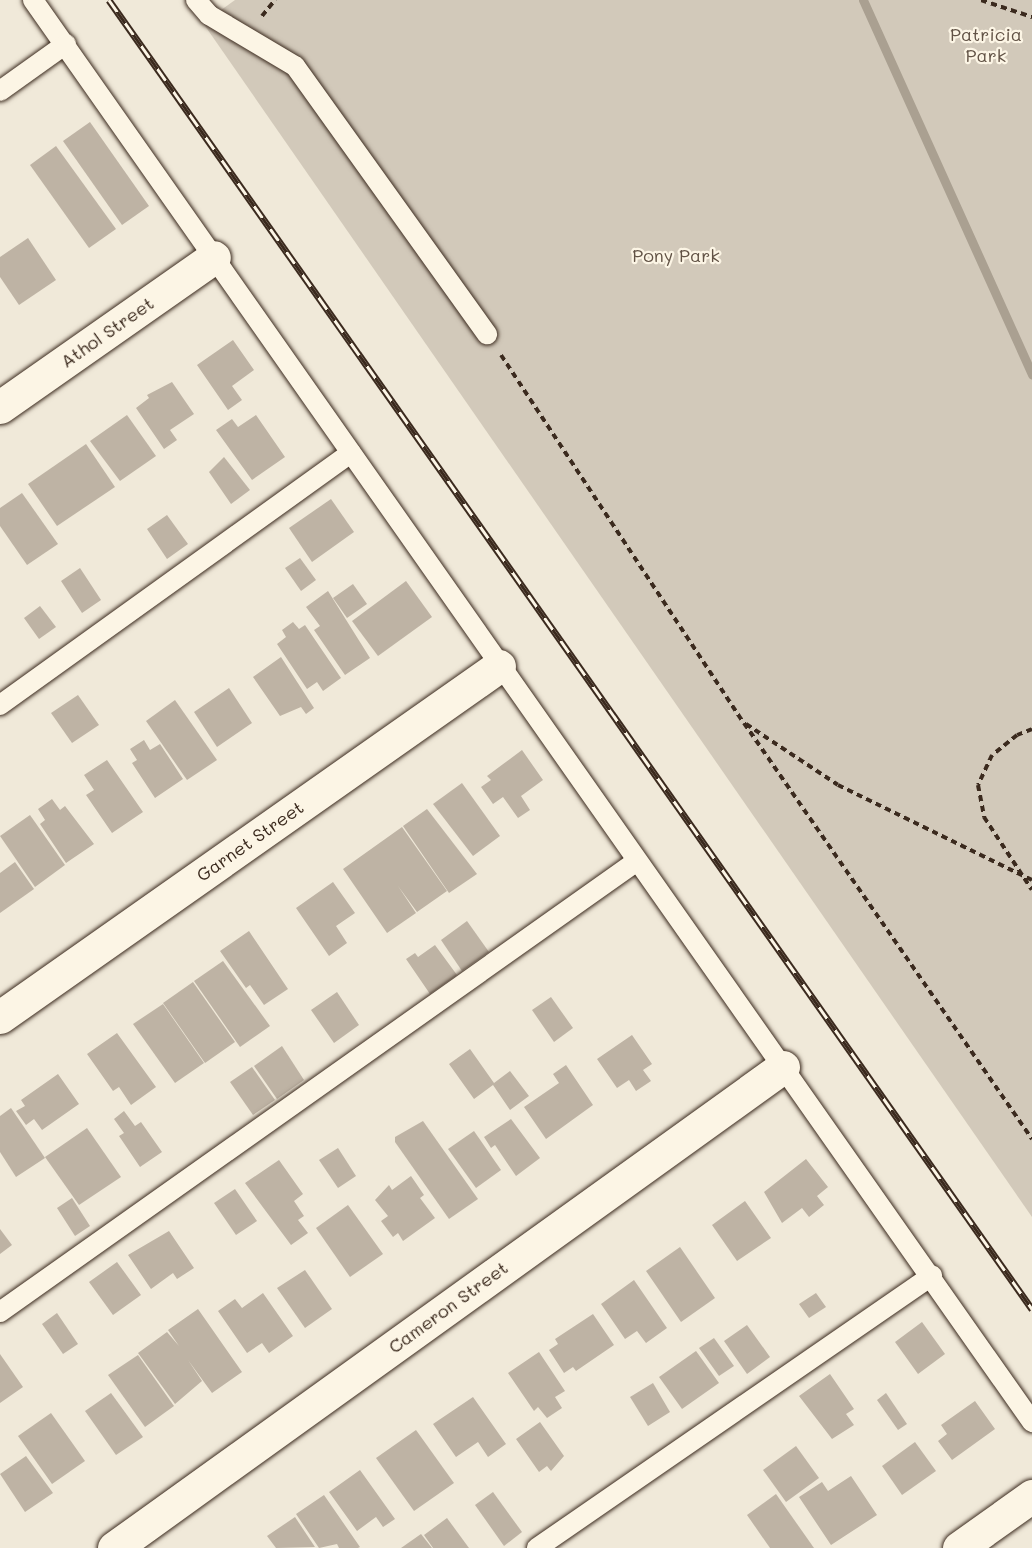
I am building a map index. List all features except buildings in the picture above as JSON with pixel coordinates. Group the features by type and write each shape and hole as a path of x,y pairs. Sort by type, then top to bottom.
{"street":[{"name":"Athol Street","path":"0,407 214,256"},
{"name":"Garnet Street","path":"0,1017 499,666"},
{"name":"Cameron Street","path":"114,1548 783,1067"},
{"path":"958,1548 1032,1496"}],"lane":[{"path":"33,0 66,44 499,666 932,1275 1032,1422"},
{"path":"196,0 209,15 295,66 487,334"},
{"path":"0,91 66,44"},
{"path":"0,705 351,453"},
{"path":"0,1312 637,861"},
{"path":"537,1548 932,1275"}],"path":[{"path":"981,0 1032,17"},
{"path":"487,334 744,723 1032,1139"},
{"path":"744,723 838,785 1032,880"},
{"path":"1032,729 1017,735 992,755 978,785 984,817 1032,890"}],"green space":[{"name":"Pony Park","path":"235,0 1032,0 1032,1217 203,23"}],"waterway":[{"path":"863,0 1032,375"}],"railway":[{"path":"109,0 1032,1309"}],"park label":[{"name":"Patricia Park","path":"986,45"}]}
